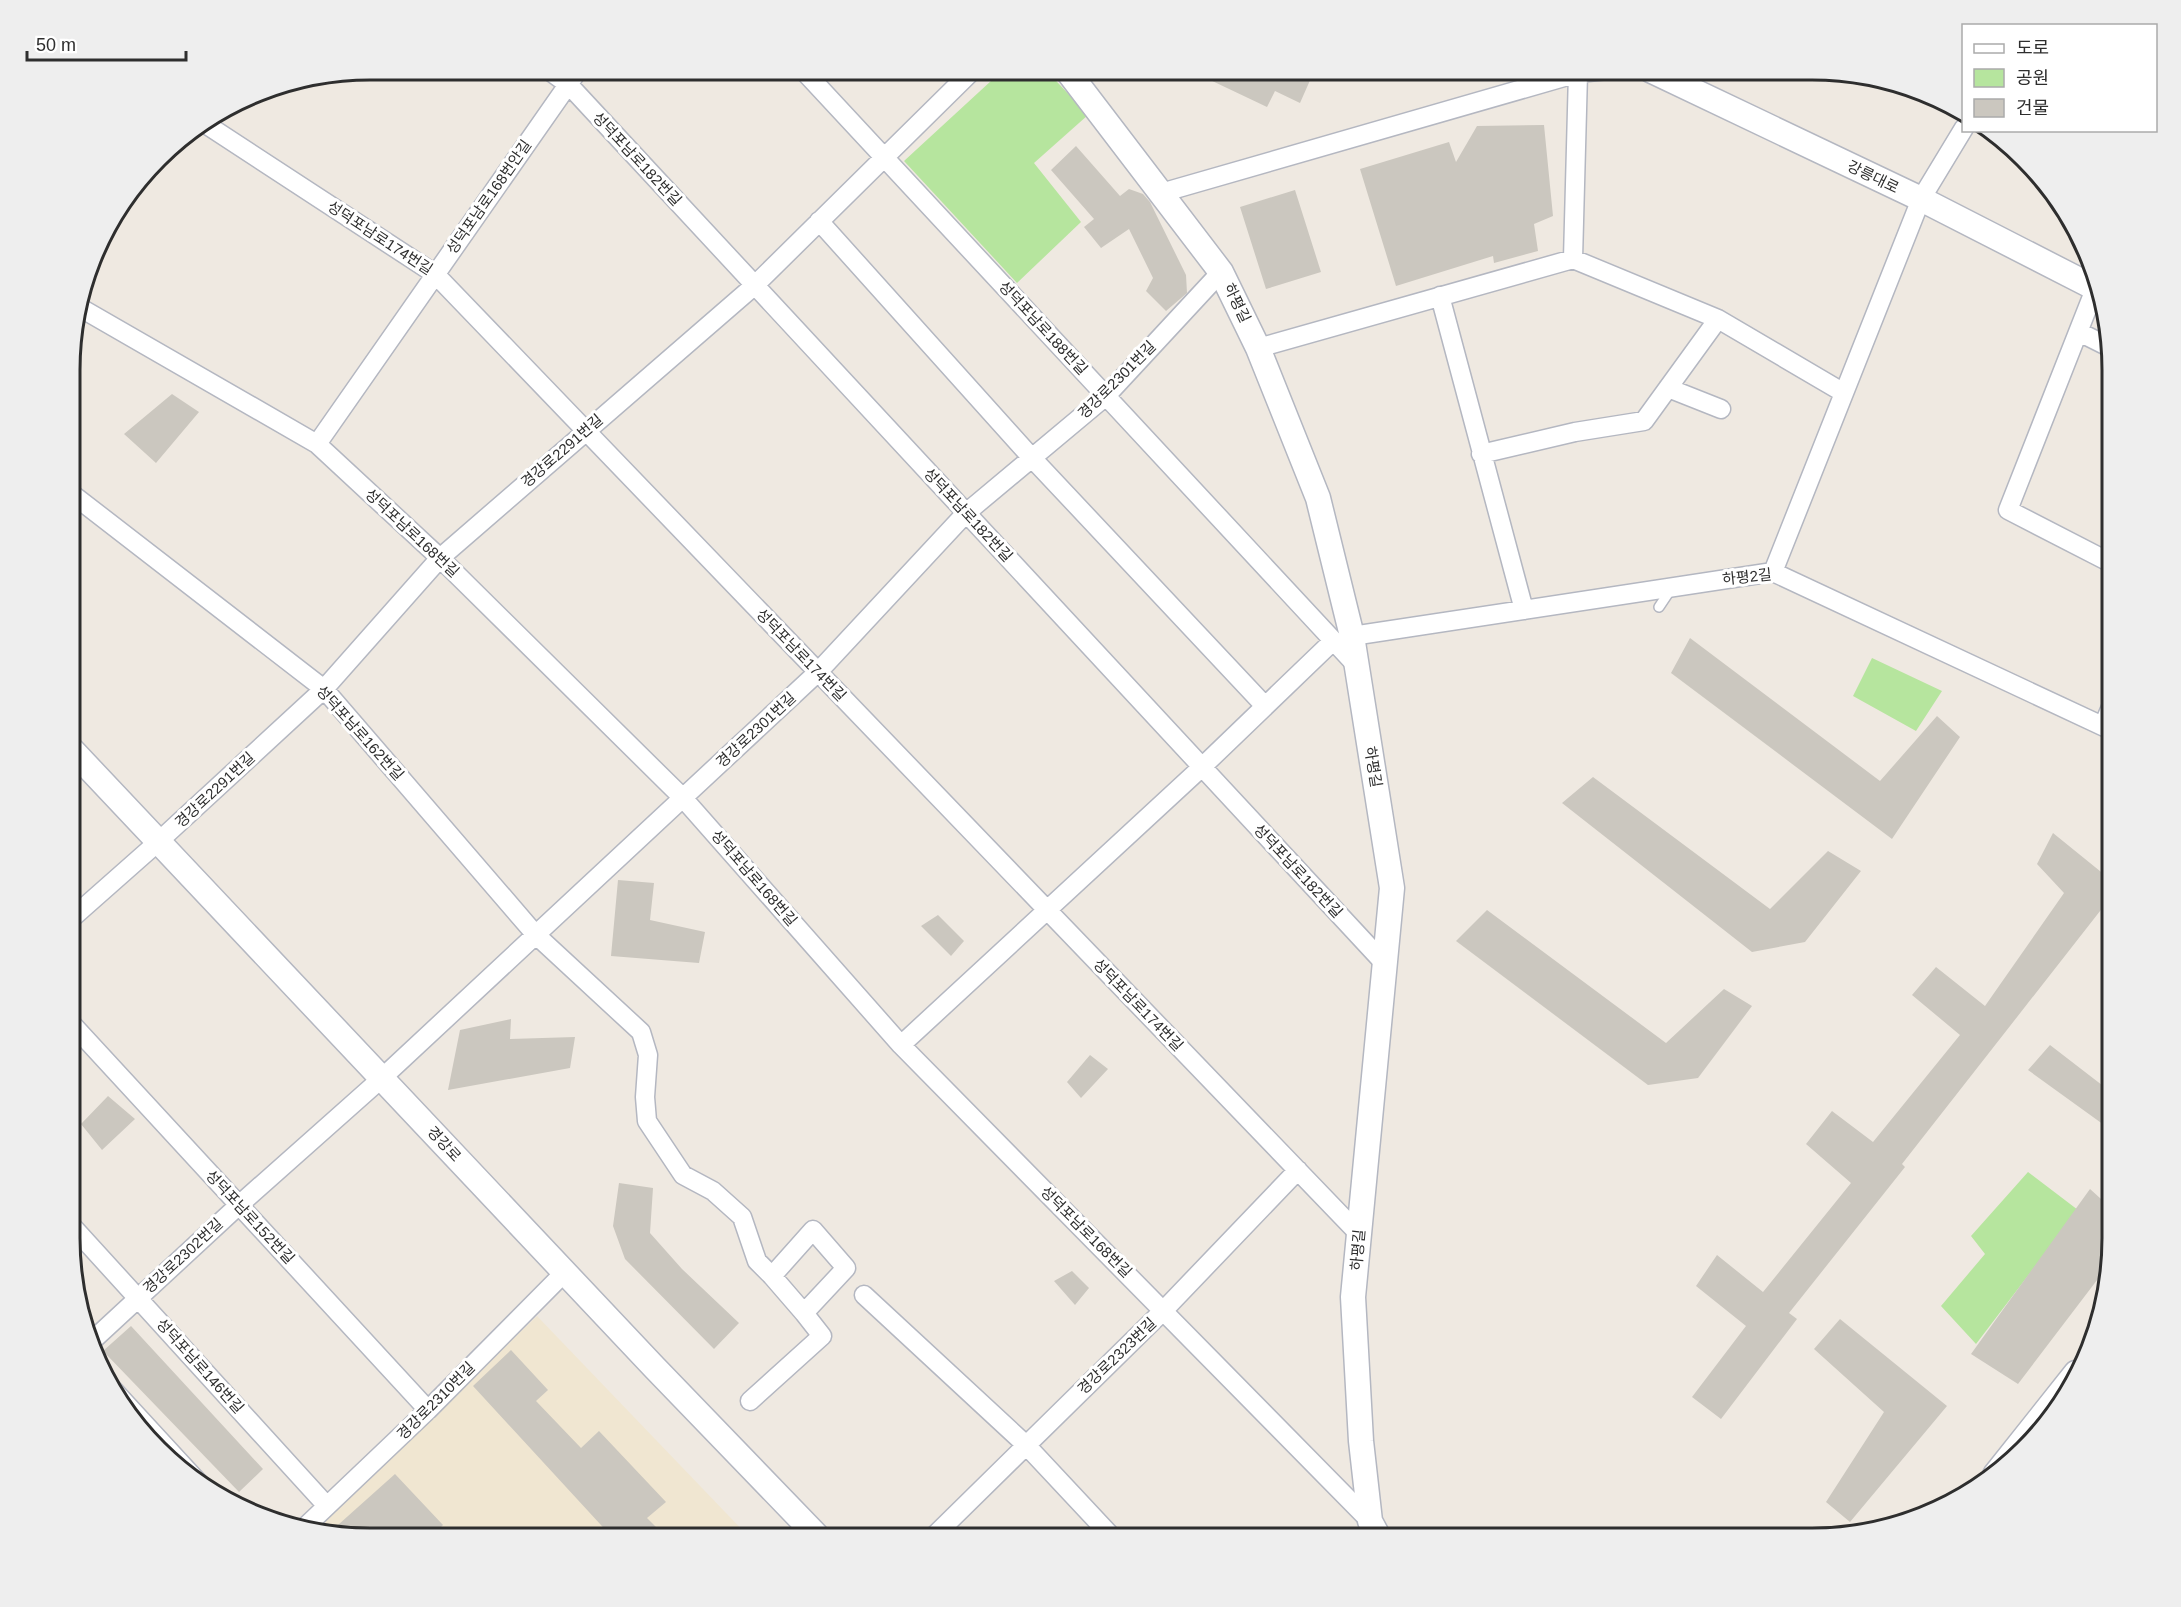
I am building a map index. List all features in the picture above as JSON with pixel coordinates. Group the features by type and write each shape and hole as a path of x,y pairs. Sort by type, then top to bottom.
{"street":[{"name":"성덕포남로182번길","path":"561,80 755,285 1385,964"},
{"name":"성덕포남로168번안길","path":"317,444 571,80"},
{"name":"성덕포남로188번길","path":"812,80 1106,396 1343,639"},
{"name":"경강로2291번길","path":"80,911 324,690 440,558 755,285 963,80"},
{"name":"하평길","path":"1074,80 1221,272 1258,348 1318,498 1343,639 1357,666 1392,888 1353,1297 1361,1441 1375,1528"},
{"path":"1161,193 1554,80"},
{"path":"1574,259 1578,80"},
{"name":"강릉대로","path":"1671,80 1921,199 2089,286"},
{"name":"성덕포남로174번길","path":"210,127 435,274 1359,1234"},
{"path":"1773,572 1921,199 1962,131"},
{"path":"819,221 1032,458 1265,706"},
{"path":"1258,348 1574,259 1718,319 1844,393"},
{"name":"경강로2301번길","path":"382,1078 818,672 966,513 1106,396 1221,272"},
{"path":"1440,296 1524,610"},
{"path":"2092,296 2008,510 2102,558"},
{"name":"성덕포남로168번길","path":"85,311 317,444 440,558 683,798 902,1045 1374,1528"},
{"path":"1481,454 1575,432 1644,421 1718,319"},
{"path":"2079,332 2100,343"},
{"path":"1668,388 1721,409"},
{"name":"성덕포남로162번길","path":"80,500 324,690 536,934 641,1032 648,1055 645,1097 647,1121 683,1175 712,1191 742,1217 758,1261 822,1336 750,1401"},
{"name":"하평2길","path":"1343,639 1773,572 2102,726"},
{"path":"902,1045 1265,706 1343,639"},
{"name":"경강로","path":"80,759 809,1528"},
{"name":"성덕포남로152번길","path":"80,1033 428,1410"},
{"name":"경강로2302번길","path":"97,1336 238,1204 382,1078"},
{"name":"경강로2323번길","path":"942,1528 1163,1311 1298,1170"},
{"path":"772,1276 813,1230 846,1268 804,1313"},
{"name":"성덕포남로146번길","path":"80,1235 327,1506"},
{"name":"경강로2310번길","path":"311,1522 428,1410 565,1272"},
{"path":"864,1295 1026,1446 1104,1528"}],"lane":[{"path":"1659,607 1673,587"}],"shaded area":[{"path":"537,1316 740,1528 369,1528 319,1523"}],"green space":[{"path":"992,80 1055,80 1088,115 1034,163 1081,222 1017,283 904,161"},
{"path":"1872,658 1942,691 1916,731 1853,696"},
{"path":"2028,1172 2078,1210 1976,1344 1941,1306 1985,1254 1971,1236"}],"building":[{"path":"1210,80 1310,80 1300,103 1275,91 1267,107"},
{"path":"1544,125 1553,216 1534,224 1538,251 1494,263 1493,256 1396,286 1360,169 1449,142 1456,162 1477,126"},
{"path":"1076,146 1120,196 1129,189 1143,194 1150,202 1186,275 1187,293 1166,311 1146,291 1153,278 1129,229 1101,248 1084,227 1094,219 1051,170"},
{"path":"1295,190 1321,272 1266,289 1240,207"},
{"path":"172,394 199,412 156,463 124,434"},
{"path":"1690,638 1880,781 1937,716 1960,737 1892,839 1671,673"},
{"path":"1593,777 1770,909 1828,851 1861,871 1805,942 1752,952 1562,803"},
{"path":"2053,833 2102,873 2102,908 1902,1164 1905,1167 1789,1313 1797,1319 1721,1419 1692,1397 1746,1326 1696,1286 1717,1255 1763,1292 1851,1183 1806,1144 1832,1111 1873,1142 1960,1035 1912,995 1936,967 1985,1006 2064,893 2037,864"},
{"path":"618,880 654,883 650,920 705,932 699,963 611,956"},
{"path":"1487,910 1666,1043 1724,989 1752,1006 1698,1078 1648,1085 1456,941"},
{"path":"938,915 964,941 951,956 921,926"},
{"path":"511,1019 510,1039 575,1037 570,1068 448,1090 460,1030"},
{"path":"2050,1045 2102,1085 2102,1123 2028,1070"},
{"path":"1090,1055 1108,1069 1081,1098 1067,1082"},
{"path":"108,1096 135,1119 102,1150 81,1124"},
{"path":"619,1183 653,1188 650,1233 682,1269 739,1323 714,1349 625,1259 613,1226"},
{"path":"2090,1189 2102,1200 2099,1278 2018,1384 1971,1354"},
{"path":"1072,1271 1089,1288 1075,1305 1054,1281"},
{"path":"1840,1319 1947,1406 1850,1522 1826,1502 1884,1412 1814,1349"},
{"path":"131,1326 263,1469 239,1492 103,1351"},
{"path":"511,1350 548,1390 536,1401 581,1448 599,1431 666,1502 647,1518 657,1528 604,1528 473,1386"},
{"path":"395,1474 443,1525 440,1528 337,1526"}]}
